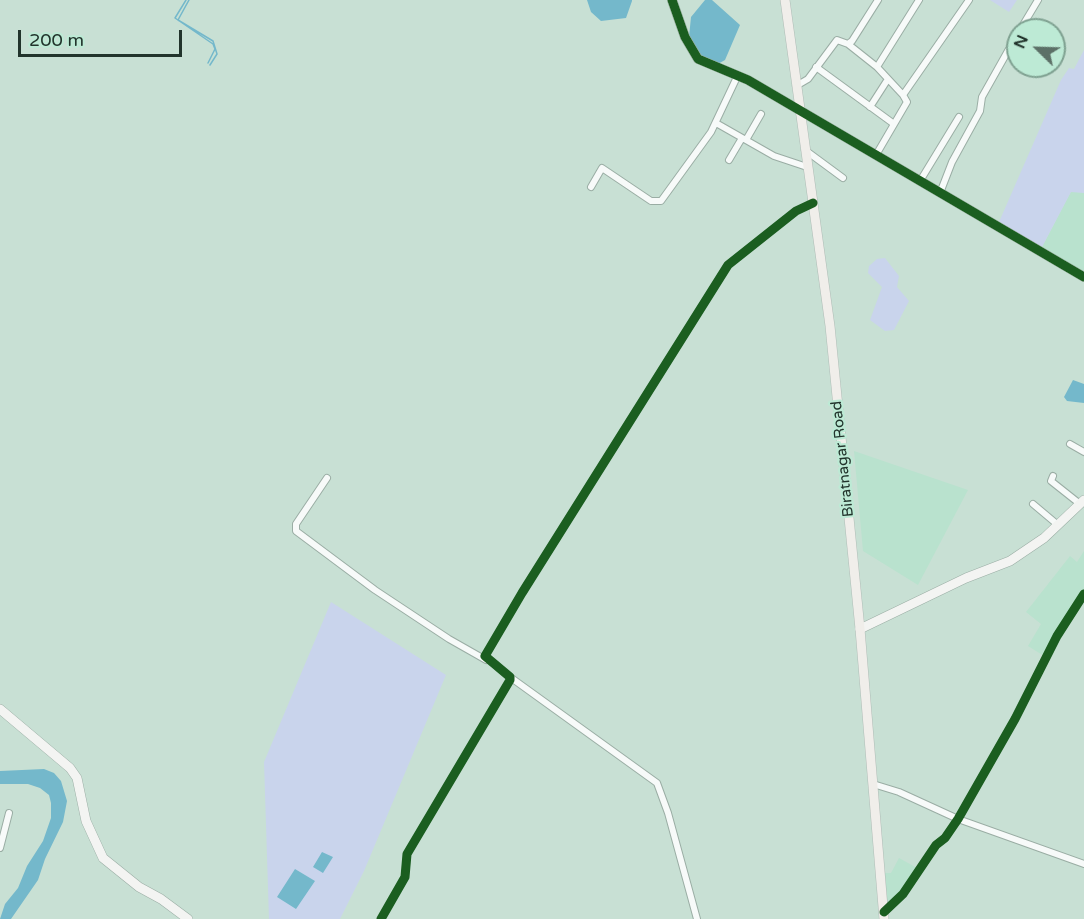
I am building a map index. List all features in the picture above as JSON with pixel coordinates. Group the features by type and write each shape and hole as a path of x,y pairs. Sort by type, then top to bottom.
{"main road":[{"name":"Biratnagar Road","path":"784,0 830,326 860,629 884,916"}],"street":[{"path":"672,0 685,37 698,59 748,80 1084,277"},
{"path":"848,44 878,0"},
{"path":"877,67 920,0"},
{"path":"903,95 969,0"},
{"path":"1027,18 1038,0"},
{"path":"796,86 808,79 837,40 848,44 877,67 907,102 876,155"},
{"path":"940,193 952,162 980,111 982,97 1006,55"},
{"path":"816,67 894,124"},
{"path":"591,187 602,168 651,201 661,201 716,123 737,77"},
{"path":"870,107 888,78"},
{"path":"729,160 761,114"},
{"path":"920,181 959,117"},
{"path":"716,123 774,156 807,167"},
{"path":"805,150 843,178"},
{"path":"487,660 487,652 590,482 728,265 796,211 813,203"},
{"path":"1071,444 1084,452"},
{"path":"860,629 966,578 1010,561 1030,549 1082,502 1051,481 1053,476"},
{"path":"327,478 296,524 296,531 375,590 449,639 487,660 657,783 668,813 697,919"},
{"path":"1033,504 1058,525"},
{"path":"884,916 958,819 1009,729 1057,636 1084,594"},
{"path":"381,919 405,877 407,854 510,677"},
{"path":"0,709 70,768 77,778 87,821 104,858 139,887 161,899 188,919"},
{"path":"873,784 898,792 958,819 1084,864"},
{"path":"0,848 9,813"}],"shaded area":[{"path":"990,0 1017,0 1009,12"},
{"path":"1084,50 1084,193 1071,192 1042,247 999,222 1061,80 1066,78 1069,68 1074,69"},
{"path":"1071,191 1084,193 1084,274 1042,247"},
{"path":"885,258 899,276 897,287 909,301 894,330 885,331 870,320 882,287 868,273 869,266 877,259"},
{"path":"854,451 968,490 918,585 863,551"},
{"path":"1084,551 1084,590 1044,656 1028,646 1041,624 1026,612 1070,556 1077,562"},
{"path":"331,602 446,675 364,871 340,919 269,919 264,762"},
{"path":"899,858 919,869 901,894 886,908 883,873 891,873"}],"water":[{"path":"587,0 632,1 626,18 601,21 591,12"},
{"path":"705,0 712,0 740,25 725,60 716,65 699,54 689,37 691,17"},
{"path":"1073,380 1084,384 1084,403 1067,401 1064,397"},
{"path":"44,769 54,773 61,781 67,801 63,822 45,859 38,880 11,919 0,919 5,904 18,888 27,866 43,841 51,818 51,803 49,795 40,788 28,784 0,784 0,771"},
{"path":"322,852 333,857 323,873 313,867"},
{"path":"295,869 315,881 296,909 277,897"}],"waterway":[{"path":"186,0 175,18 213,44 215,49 208,63"},
{"path":"189,0 178,20 213,41 217,54 210,65"}],"cycle path":[{"path":"672,0 685,37 698,59 748,80 1084,277"},
{"path":"381,919 405,877 407,854 510,680 510,677 485,656 522,593 728,265 796,211 813,203"},
{"path":"884,912 903,894 936,845 945,838 958,819 1015,719 1057,636 1084,594"}]}
